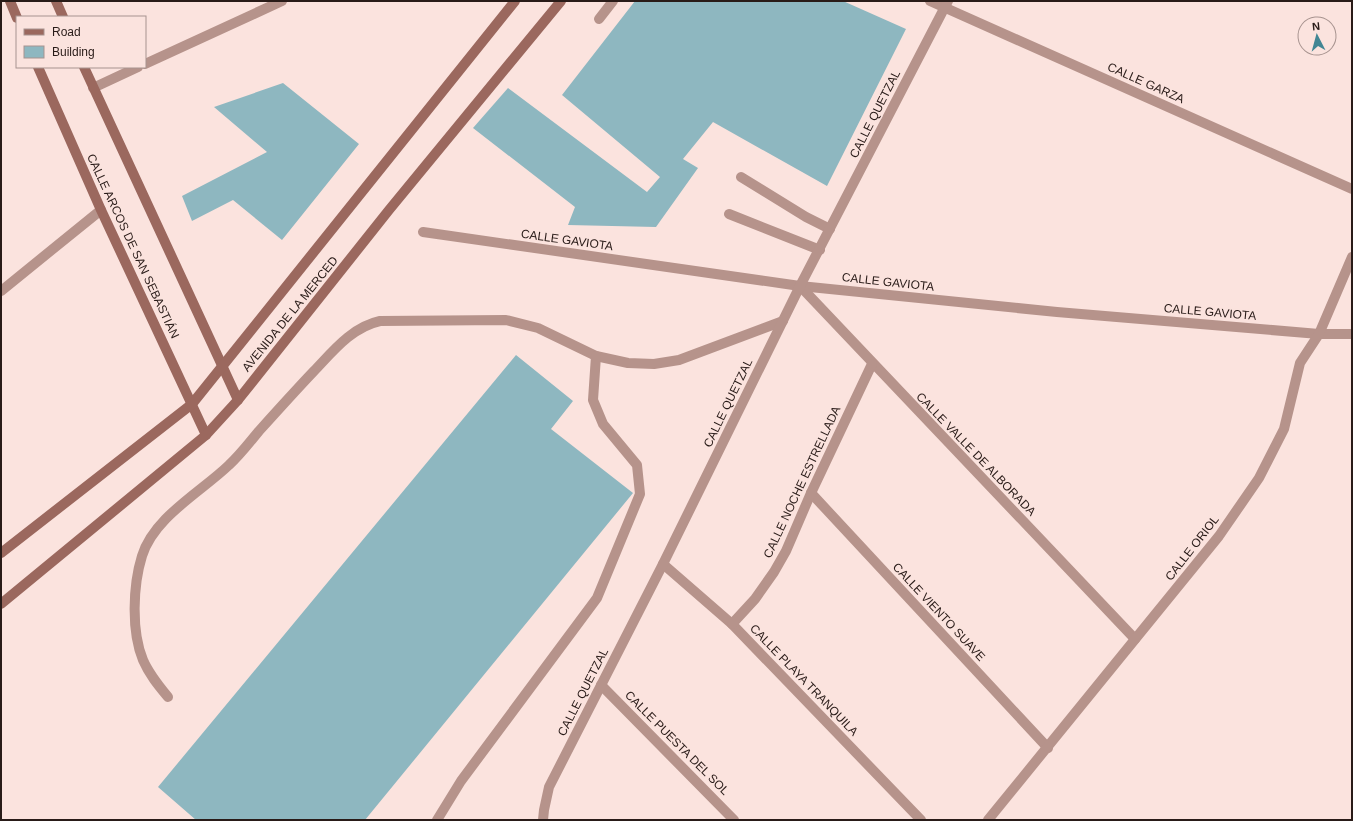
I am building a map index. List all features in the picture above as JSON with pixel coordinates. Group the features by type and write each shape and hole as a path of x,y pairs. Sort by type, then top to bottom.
{"street":[{"path":"10,1 16,16"},
{"path":"56,1 63,16"},
{"path":"146,64 282,1"},
{"name":"AVENIDA DE LA MERCED","path":"1,553 192,404 515,1"},
{"name":"AVENIDA DE LA MERCED","path":"1,604 206,435 238,400 389,210 561,1"},
{"path":"599,19 613,1"},
{"name":"CALLE GARZA","path":"930,1 947,4 1352,189"},
{"name":"CALLE QUETZAL","path":"543,820 550,787 663,564 800,286 947,4"},
{"name":"CALLE ARCOS DE SAN SEBASTIÁN","path":"38,68 101,210 206,435"},
{"path":"84,68 238,400"},
{"path":"93,88 136,68"},
{"path":"741,177 830,230"},
{"path":"1,291 101,210"},
{"path":"729,214 820,250"},
{"name":"CALLE GAVIOTA","path":"423,232 800,286 1058,312 1319,334 1352,334"},
{"name":"CALLE ORIOL","path":"988,820 1219,536 1259,478 1284,429 1300,363 1319,334 1352,257"},
{"name":"CALLE VALLE DE ALBORADA","path":"800,286 872,364 1135,639"},
{"path":"168,697 153,678 142,659 138,638 134,611 136,579 142,554 155,530 181,505 229,465 336,348 358,329 369,323 380,321 506,320 538,328 596,356 628,363 654,364 679,360 783,321"},
{"path":"437,820 461,781 597,598 640,494 637,465 602,424 593,400 596,356"},
{"name":"CALLE NOCHE ESTRELLADA","path":"732,624 755,599 774,572 786,551 811,493 872,364"},
{"name":"CALLE VIENTO SUAVE","path":"811,493 1048,748"},
{"name":"CALLE PLAYA TRANQUILA","path":"663,564 732,624 921,820"},
{"name":"CALLE PUESTA DEL SOL","path":"601,685 734,820"}],"building":[{"path":"635,1 843,1 906,29 827,186 713,122 683,159 698,168 656,227 568,225 575,207 473,128 508,88 647,192 660,177 562,95"},
{"path":"283,83 359,144 282,240 233,200 192,221 182,196 267,152 214,107"},
{"path":"516,355 573,401 551,429 633,493 365,820 196,820 158,787"}]}
